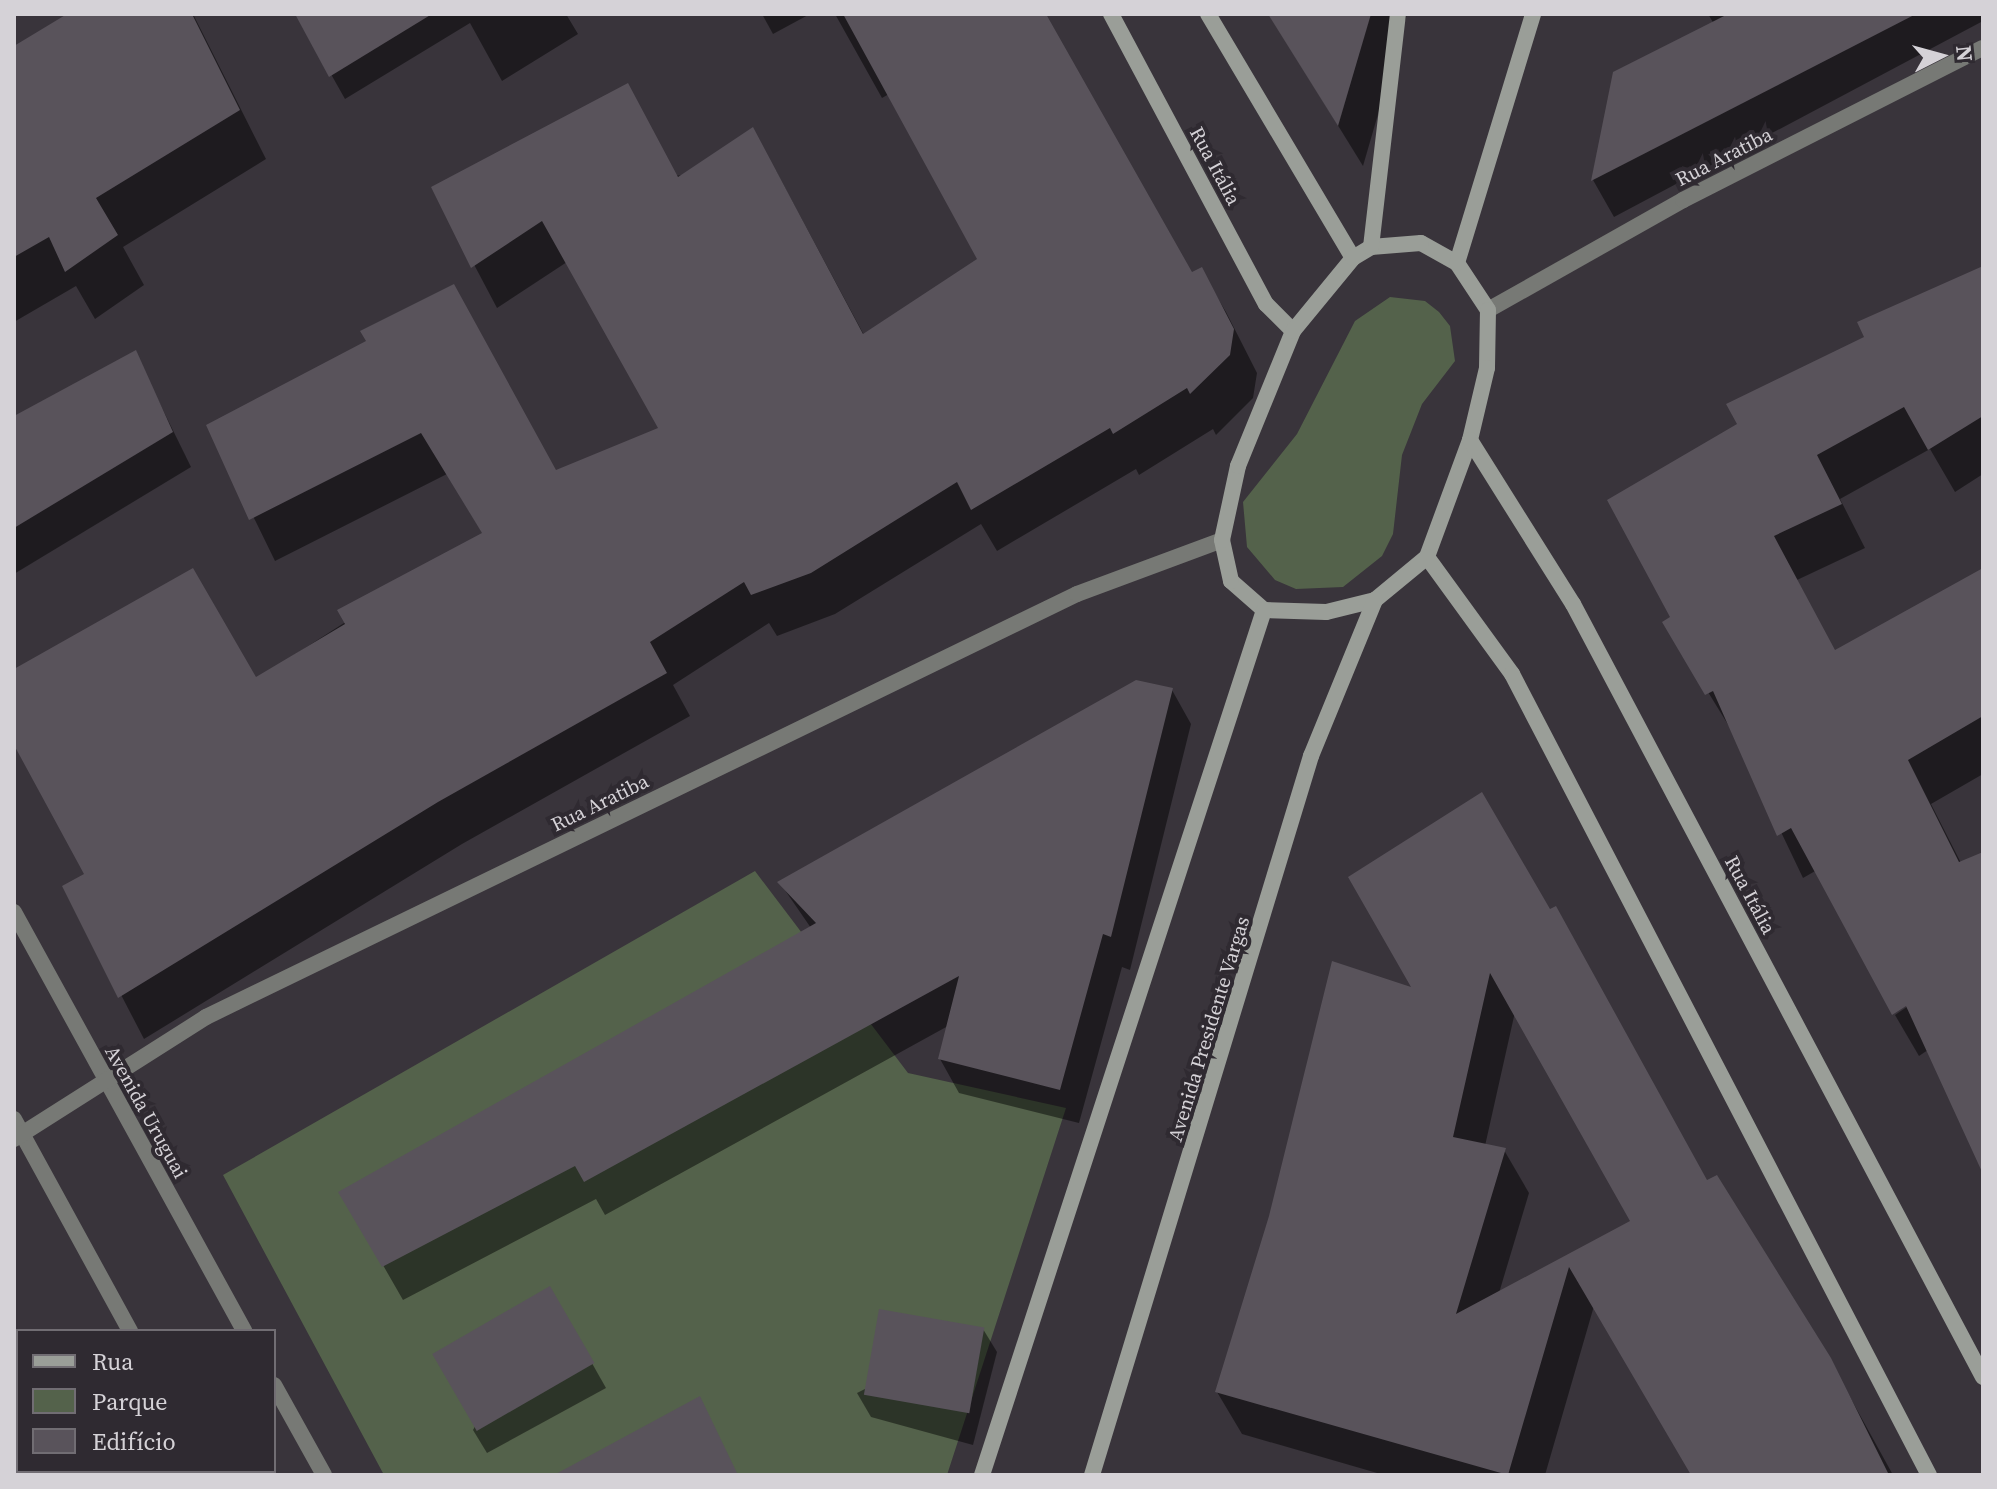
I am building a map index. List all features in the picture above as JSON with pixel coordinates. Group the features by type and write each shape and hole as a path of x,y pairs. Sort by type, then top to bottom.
{"main road":[{"name":"Rua Itália","path":"1111,14 1266,304 1293,331"},
{"path":"1208,14 1353,258"},
{"path":"1371,247 1398,14"},
{"path":"1457,263 1533,14"},
{"path":"982,1475 1264,610 1231,581 1222,540 1238,466 1293,331 1353,258 1371,247 1421,243 1457,263 1488,310 1487,368 1470,440 1427,557 1512,674 1929,1475"},
{"name":"Rua Itália","path":"1470,440 1573,604 1983,1377"},
{"name":"Avenida Presidente Vargas","path":"1264,610 1326,612 1375,600 1427,557"},
{"name":"Avenida Presidente Vargas","path":"1092,1475 1311,756 1375,600"}],"street":[{"name":"Rua Aratiba","path":"1488,310 1983,48"},
{"name":"Rua Aratiba","path":"17,1131 106,1081 206,1017 1063,601 1222,540"},
{"name":"Avenida Uruguai","path":"14,912 243,1329"},
{"path":"17,1131 129,1329"},
{"path":"276,1389 324,1475"}],"green space":[{"path":"1390,297 1425,301 1439,312 1450,326 1455,361 1422,404 1402,455 1393,534 1382,556 1343,587 1296,589 1275,580 1247,547 1243,502 1297,434 1355,321"},
{"path":"755,871 908,1073 1066,1108 947,1475 384,1475 223,1175"}],"building":[{"path":"67,14 192,14 240,110 96,198 118,235 65,272 49,237 14,257 14,46"},
{"path":"295,14 432,14 329,77"},
{"path":"843,14 1046,14 1192,272 1202,267 1234,329 1230,355 1190,394 1187,388 1113,434 1110,428 971,510 957,482 811,573 751,595 744,582 650,642 667,673 438,802 118,998 62,886 84,874 14,745 14,669 193,568 256,677 345,624 337,610 482,533 421,433 249,520 206,425 366,341 360,331 454,284 556,470 658,428 542,221 471,268 431,187 628,83 678,177 753,127 863,334 977,259"},
{"path":"1268,14 1371,14 1338,126"},
{"path":"1728,14 1916,14 1591,181 1613,72"},
{"path":"1983,266 1983,416 1928,450 1904,407 1817,455 1842,504 1774,536 1835,650 1983,568 1983,716 1908,760 1959,862 1983,852 1983,1174 1906,1006 1892,1015 1791,828 1777,836 1713,691 1705,695 1662,622 1670,617 1607,500 1737,424 1726,404 1864,337 1857,322"},
{"path":"136,350 173,432 14,528 14,416"},
{"path":"1136,680 1173,688 1111,937 1103,934 1060,1090 938,1059 959,976 584,1182 575,1166 382,1267 338,1192 816,923 777,882"},
{"path":"1482,792 1550,909 1556,906 1707,1180 1717,1175 1831,1358 1889,1475 1691,1475 1569,1267 1508,1475 1215,1392 1269,1216 1332,961 1411,987 1348,877","holes":["1490,973 1630,1221 1456,1314 1506,1148 1453,1137"]},
{"path":"550,1286 594,1363 477,1431 432,1354"},
{"path":"879,1309 984,1328 969,1413 864,1395"},
{"path":"700,1396 738,1475 554,1475"}]}
